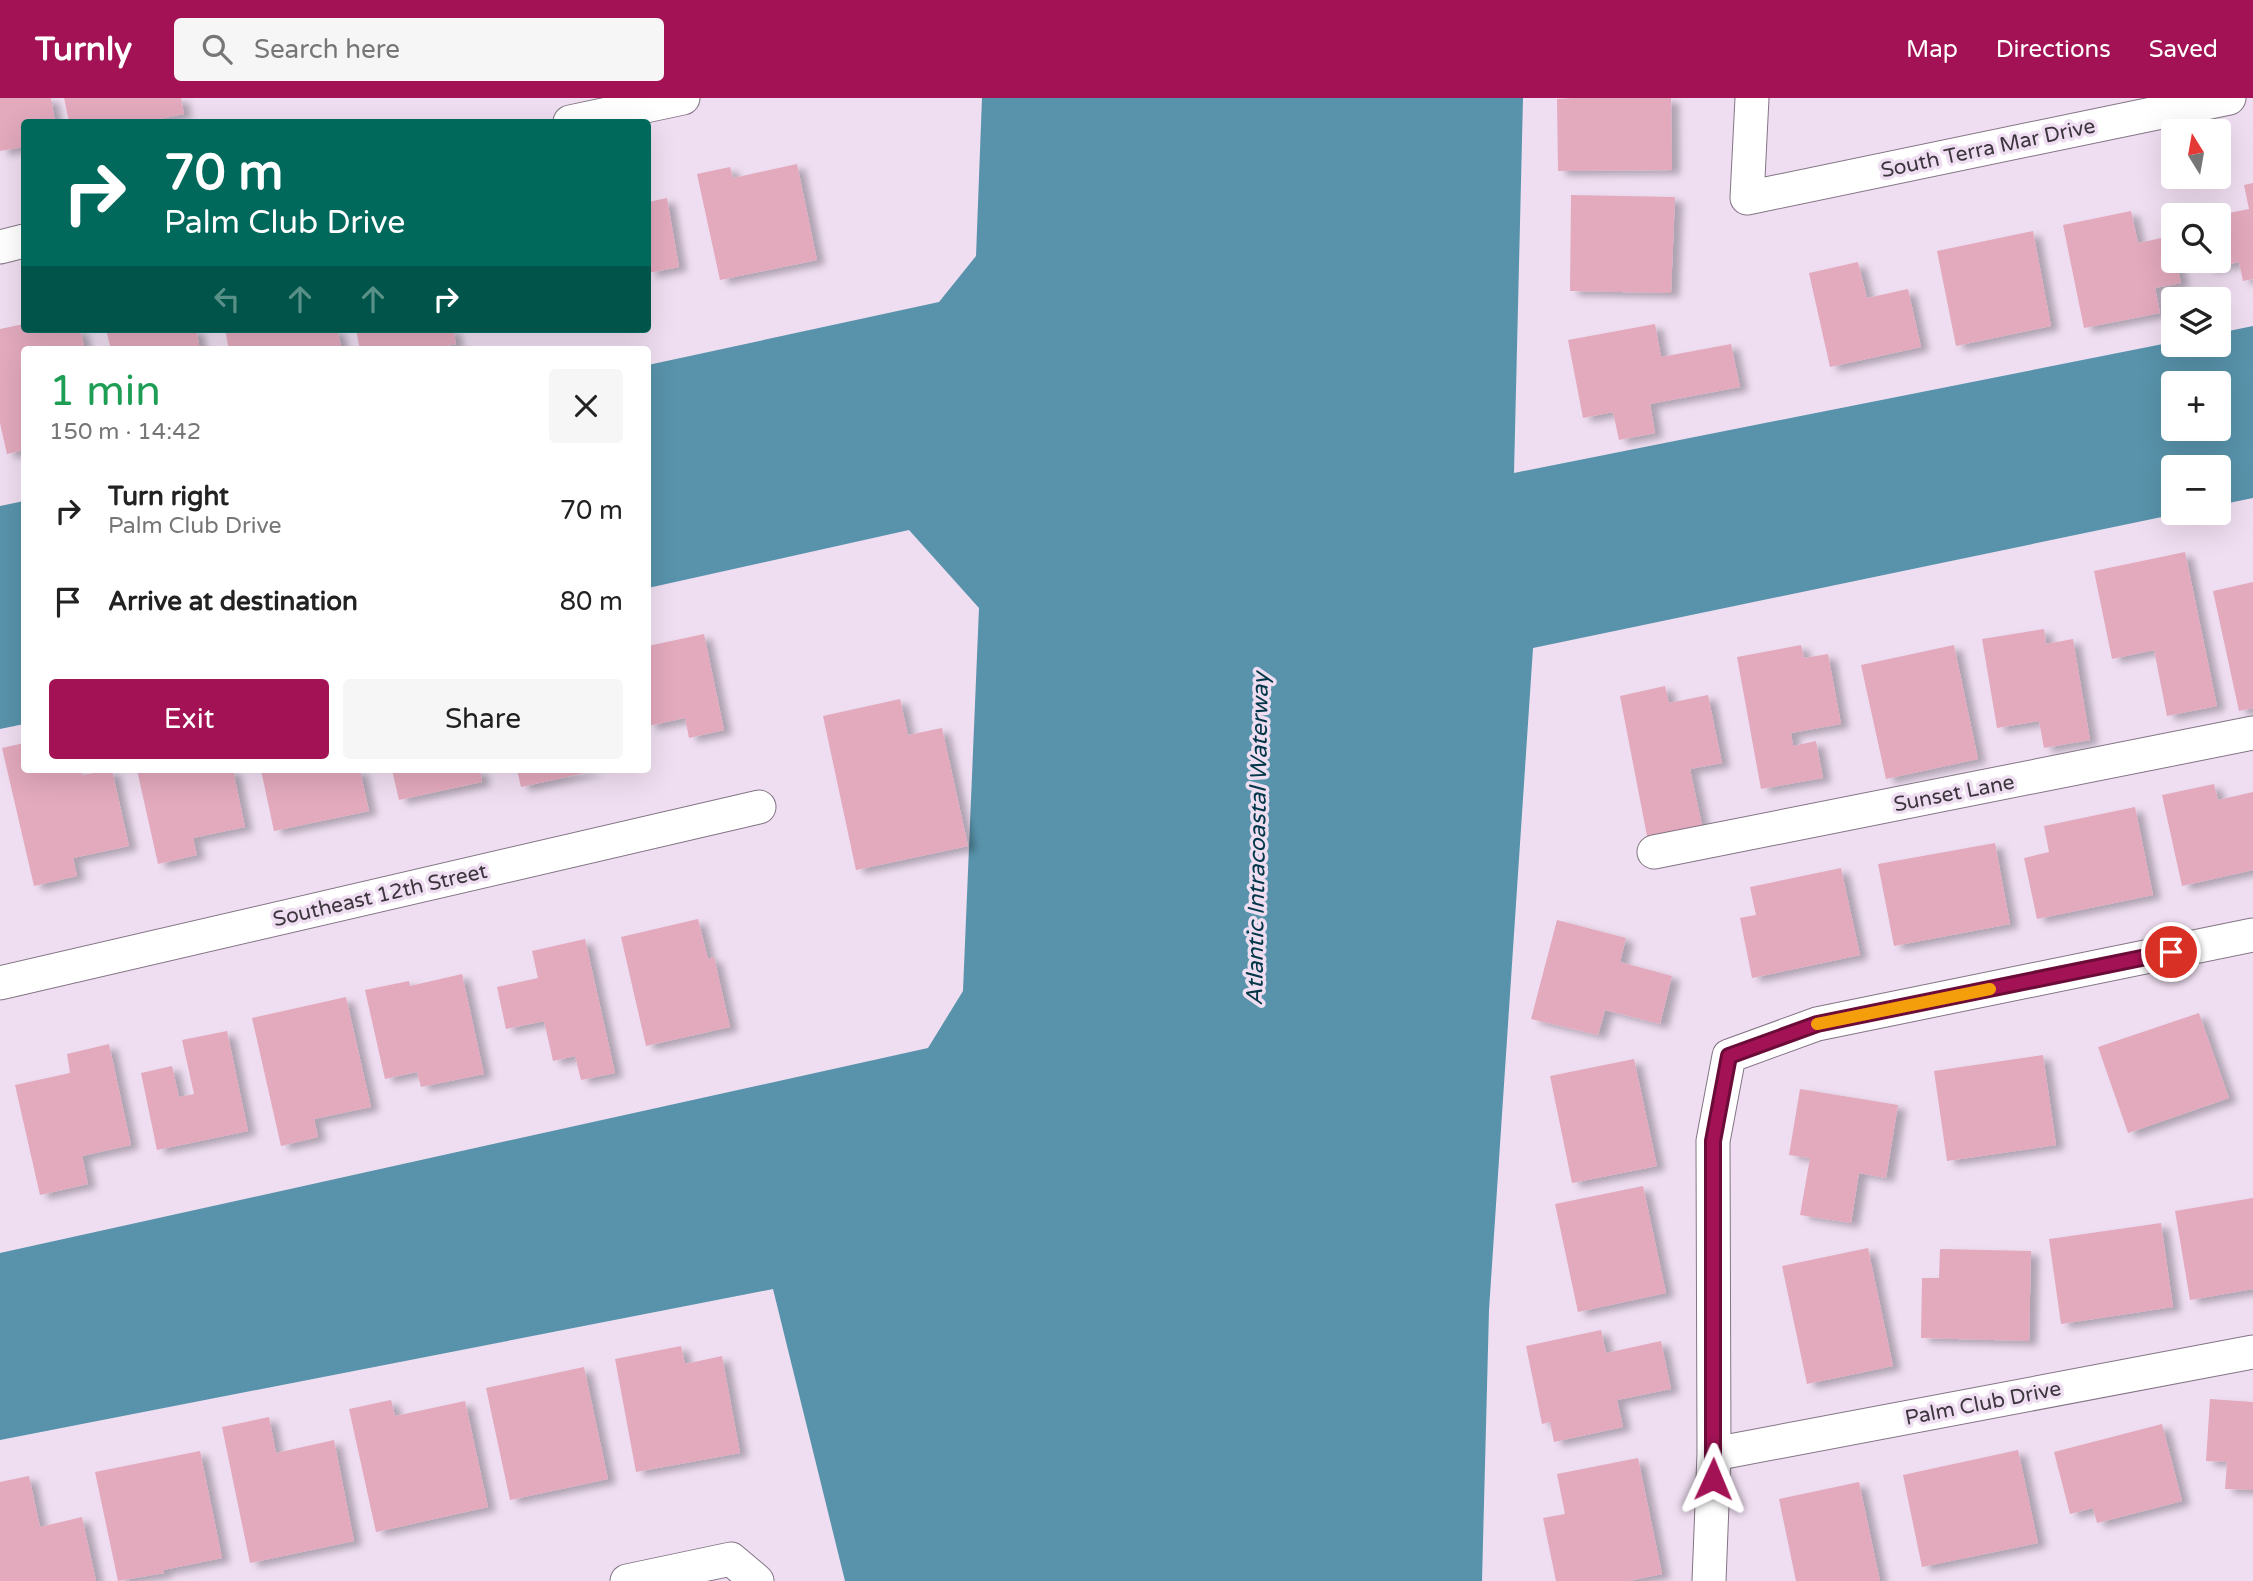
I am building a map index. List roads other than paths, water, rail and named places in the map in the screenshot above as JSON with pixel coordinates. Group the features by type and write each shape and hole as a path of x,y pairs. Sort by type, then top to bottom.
{"street":[{"path":"584,119 683,98"},
{"name":"South Terra Mar Drive","path":"1752,98 1747,198 2229,98"},
{"path":"0,247 21,242"},
{"name":"Sunset Lane","path":"1654,852 2253,733"},
{"name":"Southeast 12th Street","path":"0,983 760,807"},
{"path":"1709,1581 1714,1454 1713,1141 1729,1056 1817,1024 2253,935"},
{"name":"Palm Club Drive","path":"1714,1454 2253,1352"},
{"path":"627,1581 732,1559 757,1581"}],"water":[{"name":"Atlantic Intracoastal Waterway","path":"982,98 1523,98 1514,473 2161,344 2161,357 2231,357 2231,331 2253,326 2253,498 2231,503 2231,455 2161,455 2161,517 1533,648 1489,1310 1482,1581 845,1581 773,1289 0,1440 0,1253 928,1048 963,991 979,608 909,530 651,587 651,364 939,302 976,256"},
{"path":"21,502 21,725 0,729 0,506"}]}
